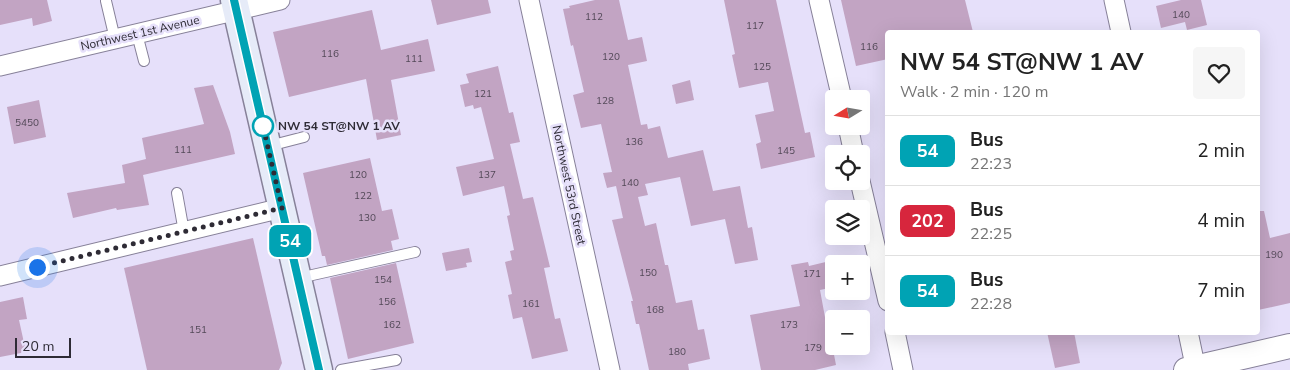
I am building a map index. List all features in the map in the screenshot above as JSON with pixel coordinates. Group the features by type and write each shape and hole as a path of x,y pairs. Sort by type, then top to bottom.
{"main road":[{"path":"236,5 320,370"}],"street":[{"name":"Northwest 1st Avenue","path":"0,66 137,34 236,5 280,0"},
{"name":"Northwest 53rd Street","path":"529,0 610,370"},
{"path":"819,0 840,90"},
{"path":"1114,0 1121,30"},
{"path":"862,190 885,288"},
{"path":"0,276 282,208"},
{"path":"896,335 903,370"},
{"path":"1188,335 1192,369 1290,346"}],"lane":[{"path":"106,1 115,39"},
{"path":"137,34 144,61"},
{"path":"268,146 304,137"},
{"path":"177,192 184,232"},
{"path":"298,278 415,252"},
{"path":"341,370 396,360"}],"building":[{"path":"0,0 47,0 52,21 33,26 32,18 0,25"},
{"path":"431,0 488,0 491,13 437,25"},
{"path":"595,0 619,0 628,40 642,37 647,61 628,65 641,125 647,124 648,129 660,126 668,158 703,150 713,191 740,186 748,228 752,227 758,260 735,264 725,219 691,226 680,177 645,184 648,195 638,197 645,226 656,223 676,303 692,300 698,330 704,329 710,359 688,364 689,370 649,370 639,324 636,324 631,301 633,301 612,220 623,218 616,186 607,188 603,173 612,172 601,124 581,128 573,95 584,92 563,9"},
{"path":"724,0 776,0 805,133 810,132 815,157 761,169 756,144 761,142 755,115 774,111 768,82 739,88 732,55 735,54"},
{"path":"841,0 965,0 972,30 885,30 885,60 856,66"},
{"path":"1181,0 1201,0 1207,25 1187,30 1185,22 1161,28 1156,6"},
{"path":"372,10 381,50 428,39 435,71 391,80 401,135 377,140 366,79 289,97 273,32"},
{"path":"498,66 509,113 513,112 520,142 510,144 523,199 533,197 550,267 544,268 555,319 560,318 568,351 532,359 522,317 513,319 508,295 512,294 505,262 512,260 510,251 514,250 507,216 510,215 504,186 463,196 456,167 494,159 481,107 474,109 473,105 465,107 460,85 469,83 466,74"},
{"path":"690,80 694,100 676,104 672,85"},
{"path":"213,85 230,132 235,154 143,175 149,205 117,210 116,208 73,218 67,193 125,183 122,165 146,159 142,138 204,124 194,88"},
{"path":"39,100 46,137 14,144 7,107"},
{"path":"370,158 382,211 392,209 399,239 391,241 393,250 327,265 325,256 322,256 303,173"},
{"path":"1260,211 1264,211 1270,238 1290,233 1290,303 1260,310"},
{"path":"253,238 282,363 279,370 147,370 124,268"},
{"path":"469,248 472,262 466,263 467,267 446,271 442,253"},
{"path":"808,262 809,266 825,262 825,289 820,290 825,317 825,355 834,355 836,365 815,370 761,370 750,315 800,306 791,265"},
{"path":"396,263 414,343 348,359 330,278"},
{"path":"23,297 27,319 19,320 26,352 0,357 0,302"},
{"path":"1048,335 1075,335 1080,363 1055,368"}],"bus line":[{"name":"54","path":"234,0 319,370"}],"place":[{"name":"NW 54 ST@NW 1 AV","path":"263,126"}],"route":[{"path":"37,267 282,208 263,126"}]}
